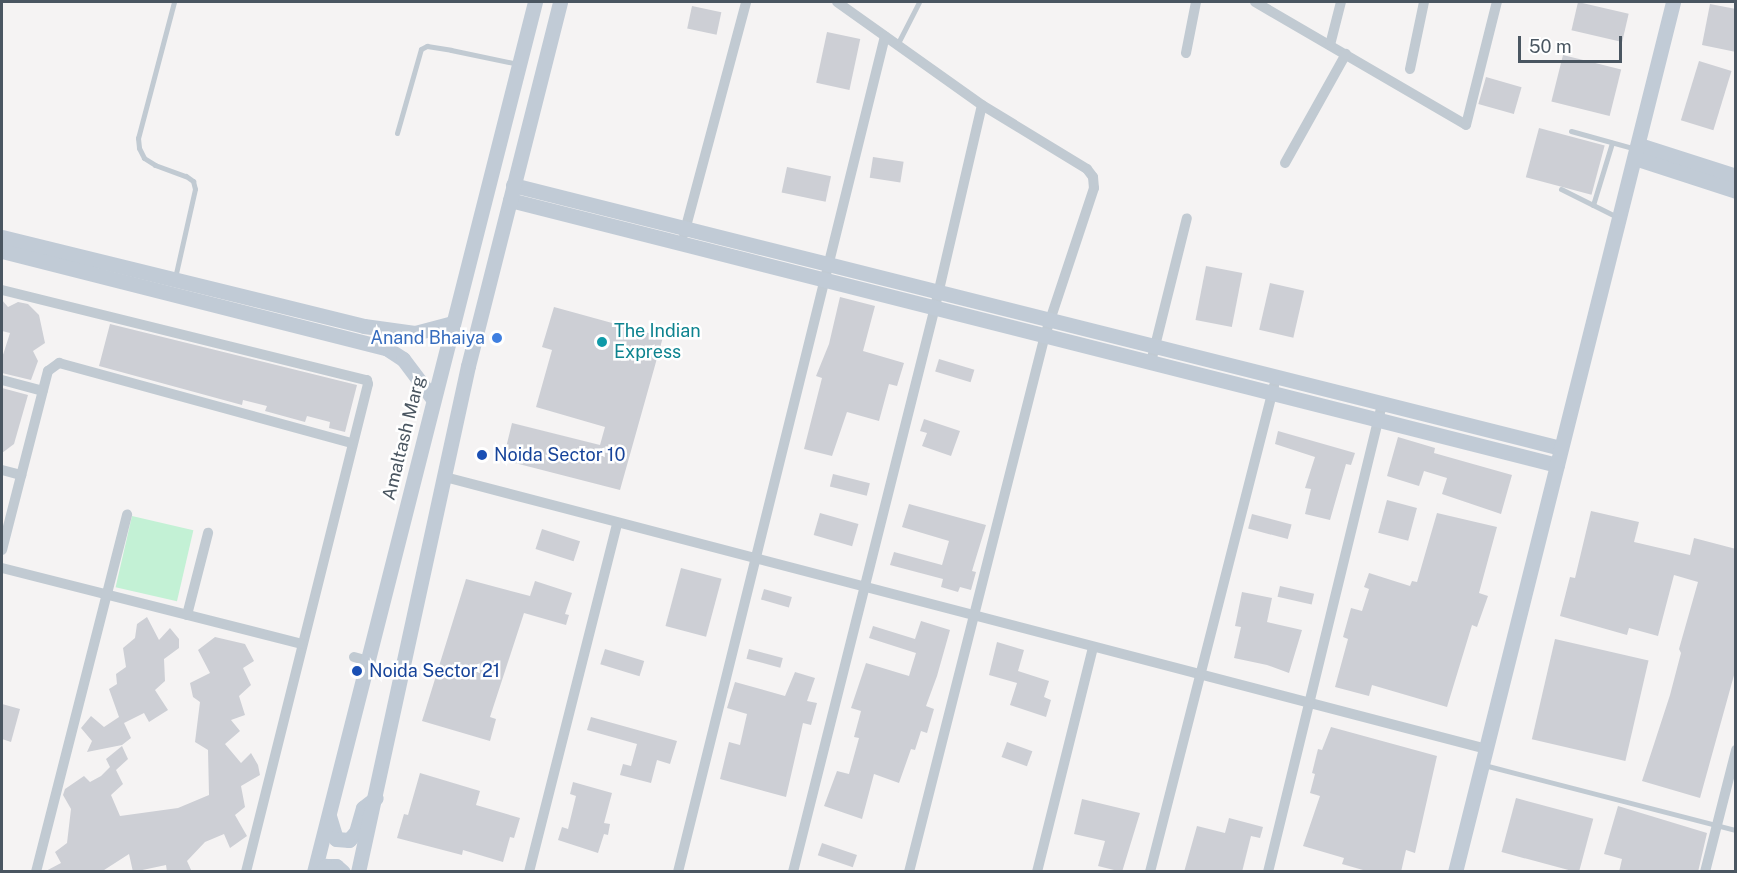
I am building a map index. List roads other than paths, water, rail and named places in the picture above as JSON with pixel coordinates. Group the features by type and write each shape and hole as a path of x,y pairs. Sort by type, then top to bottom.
{"street":[{"name":"Amaltash Marg","path":"314,872 361,659 433,399 535,2"},
{"path":"358,872 376,798 468,366 560,2"},
{"path":"682,243 746,2"},
{"path":"837,2 982,105 1087,169 1093,177 1094,188 1045,335 909,872"},
{"path":"1185,53 1196,2"},
{"path":"1255,2 1268,5 1330,45 1466,125 1497,2"},
{"path":"1330,45 1341,2"},
{"path":"1410,69 1424,2"},
{"path":"1455,872 1673,2"},
{"path":"678,872 885,36"},
{"path":"1285,163 1346,54"},
{"path":"793,872 938,292 982,105"},
{"path":"1637,151 1736,176"},
{"path":"1637,151 1736,191"},
{"path":"512,192 686,228 1561,448"},
{"path":"512,192 682,243 1557,465"},
{"path":"1150,362 1187,218"},
{"path":"2,237 174,280 360,339 399,355"},
{"path":"2,251 275,311 364,326 408,332 453,323"},
{"path":"2,290 364,377 368,384 246,872"},
{"path":"408,332 395,343 399,355 433,399"},
{"path":"2,550 48,371 58,363 352,443"},
{"path":"1150,872 1277,377"},
{"path":"2,380 43,391"},
{"path":"1268,872 1382,403"},
{"path":"2,470 21,475"},
{"path":"445,477 1486,749"},
{"path":"36,872 127,514"},
{"path":"529,872 617,523"},
{"path":"187,615 208,533"},
{"path":"2,568 303,644"},
{"path":"1037,872 1093,647"},
{"path":"1705,872 1736,750"},
{"path":"328,814 336,839 349,840 356,832 363,808 376,798"},
{"path":"321,872 326,867 336,866 343,872"}],"lane":[{"path":"174,2 138,138 139,148 144,158 193,181 195,189 174,280"},
{"path":"897,45 919,2"},
{"path":"397,133 421,49 427,46 452,50 519,65"},
{"path":"1571,131 1637,151"},
{"path":"1593,205 1612,142"},
{"path":"1561,189 1620,218"},
{"path":"1482,765 1736,830"}],"place":[{"name":"Anand Bhaiya","path":"497,338"},
{"name":"The Indian Express","path":"602,342"},
{"name":"Noida Sector 10","path":"482,455"},
{"name":"Noida Sector 21","path":"357,671"}]}
